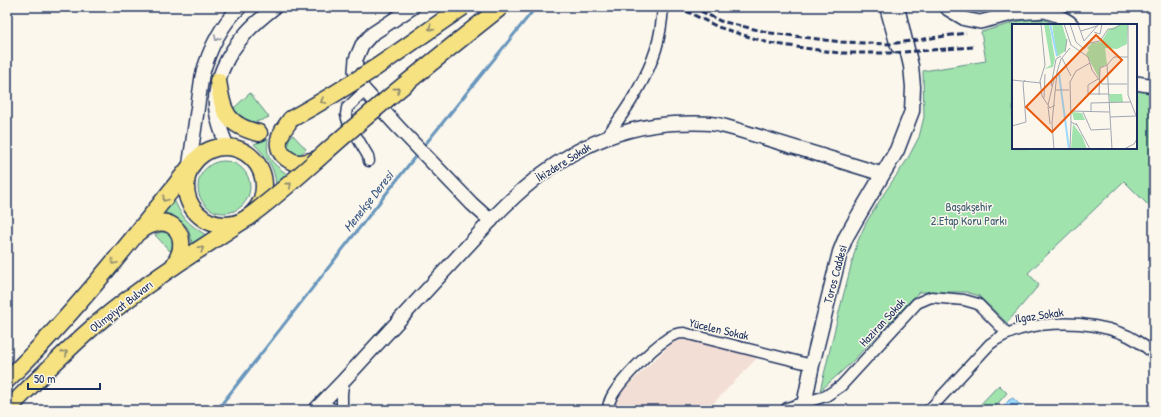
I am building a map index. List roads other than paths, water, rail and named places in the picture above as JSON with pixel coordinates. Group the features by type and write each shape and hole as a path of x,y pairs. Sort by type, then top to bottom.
{"main road":[{"path":"7,380 72,311 138,232 195,159 204,152 215,147 226,146 292,119 334,95 376,68 429,29 463,7"},
{"path":"189,168 185,181 186,194 190,206 199,216 210,223 223,225 236,224 271,201 398,90 501,7"},
{"name":"Toros Caddesi","path":"887,7 903,69 907,102 906,128"},
{"name":"Toros Caddesi","path":"803,407 840,252 846,237 897,150 912,111 913,87 911,66 897,7"},
{"path":"218,81 222,103 226,114 240,126 247,130 259,133"},
{"path":"292,119 282,132 278,142 280,152 289,161 297,163 306,163 318,159"},
{"path":"226,146 238,149 249,155 258,164 263,175 264,187 262,199 256,210 247,218"},
{"name":"Olimpiyat Bulvarı","path":"7,410 57,360 99,322 173,267 247,218"},
{"path":"138,232 152,224 164,222 175,226 181,236 181,248 179,256 173,267"}],"street":[{"path":"189,168 201,81 206,62 211,48 224,26 233,13 240,7"},
{"path":"226,146 219,126 216,110 215,96 218,81 227,59 239,42 246,33 275,7"},
{"path":"413,7 372,34 362,45 356,59 355,71 359,83 398,127 491,221"},
{"path":"606,137 633,98 646,74 656,50 662,24 663,7"},
{"path":"947,7 966,19 980,22 1016,13 1045,11 1071,24"},
{"path":"1137,83 1154,86"},
{"path":"365,91 347,108 346,114 348,122 368,156 369,161"},
{"name":"İkizdere Sokak","path":"315,410 509,201 558,162 606,137 620,132 654,125 698,122 715,124 882,174"},
{"path":"469,200 489,207 498,206 509,201"},
{"path":"469,200 476,212 478,221 475,238"},
{"name":"Haziran Sokak","path":"786,410 787,408 803,407 826,396 841,386 917,303 931,297 964,300 978,304 1007,333"},
{"name":"Ilgaz Sokak","path":"929,410 990,344 1007,333 1022,329 1060,324 1079,324 1099,327 1122,333 1146,347 1154,354"},
{"name":"Yücelen Sokak","path":"608,410 611,398 642,360 656,347 677,334 684,333 812,365"},
{"path":"341,410 344,380"},
{"path":"327,398 333,401 341,410"},
{"path":"315,410 329,408 335,410"}],"water":[{"path":"1013,398 1025,410 1019,410 1016,408 1013,410 1001,410 1009,400"}],"waterway":[{"name":"Menekşe Deresi","path":"423,147 536,7"},
{"name":"Menekşe Deresi","path":"217,410 418,153"}],"railway":[{"path":"678,7 718,27 769,43 839,53 890,53 973,47"},
{"path":"693,7 720,21 771,33 841,42 890,44 966,33"}],"park label":[{"name":"Başakşehir 2.Etap Koru Parkı","path":"969,213"}]}
